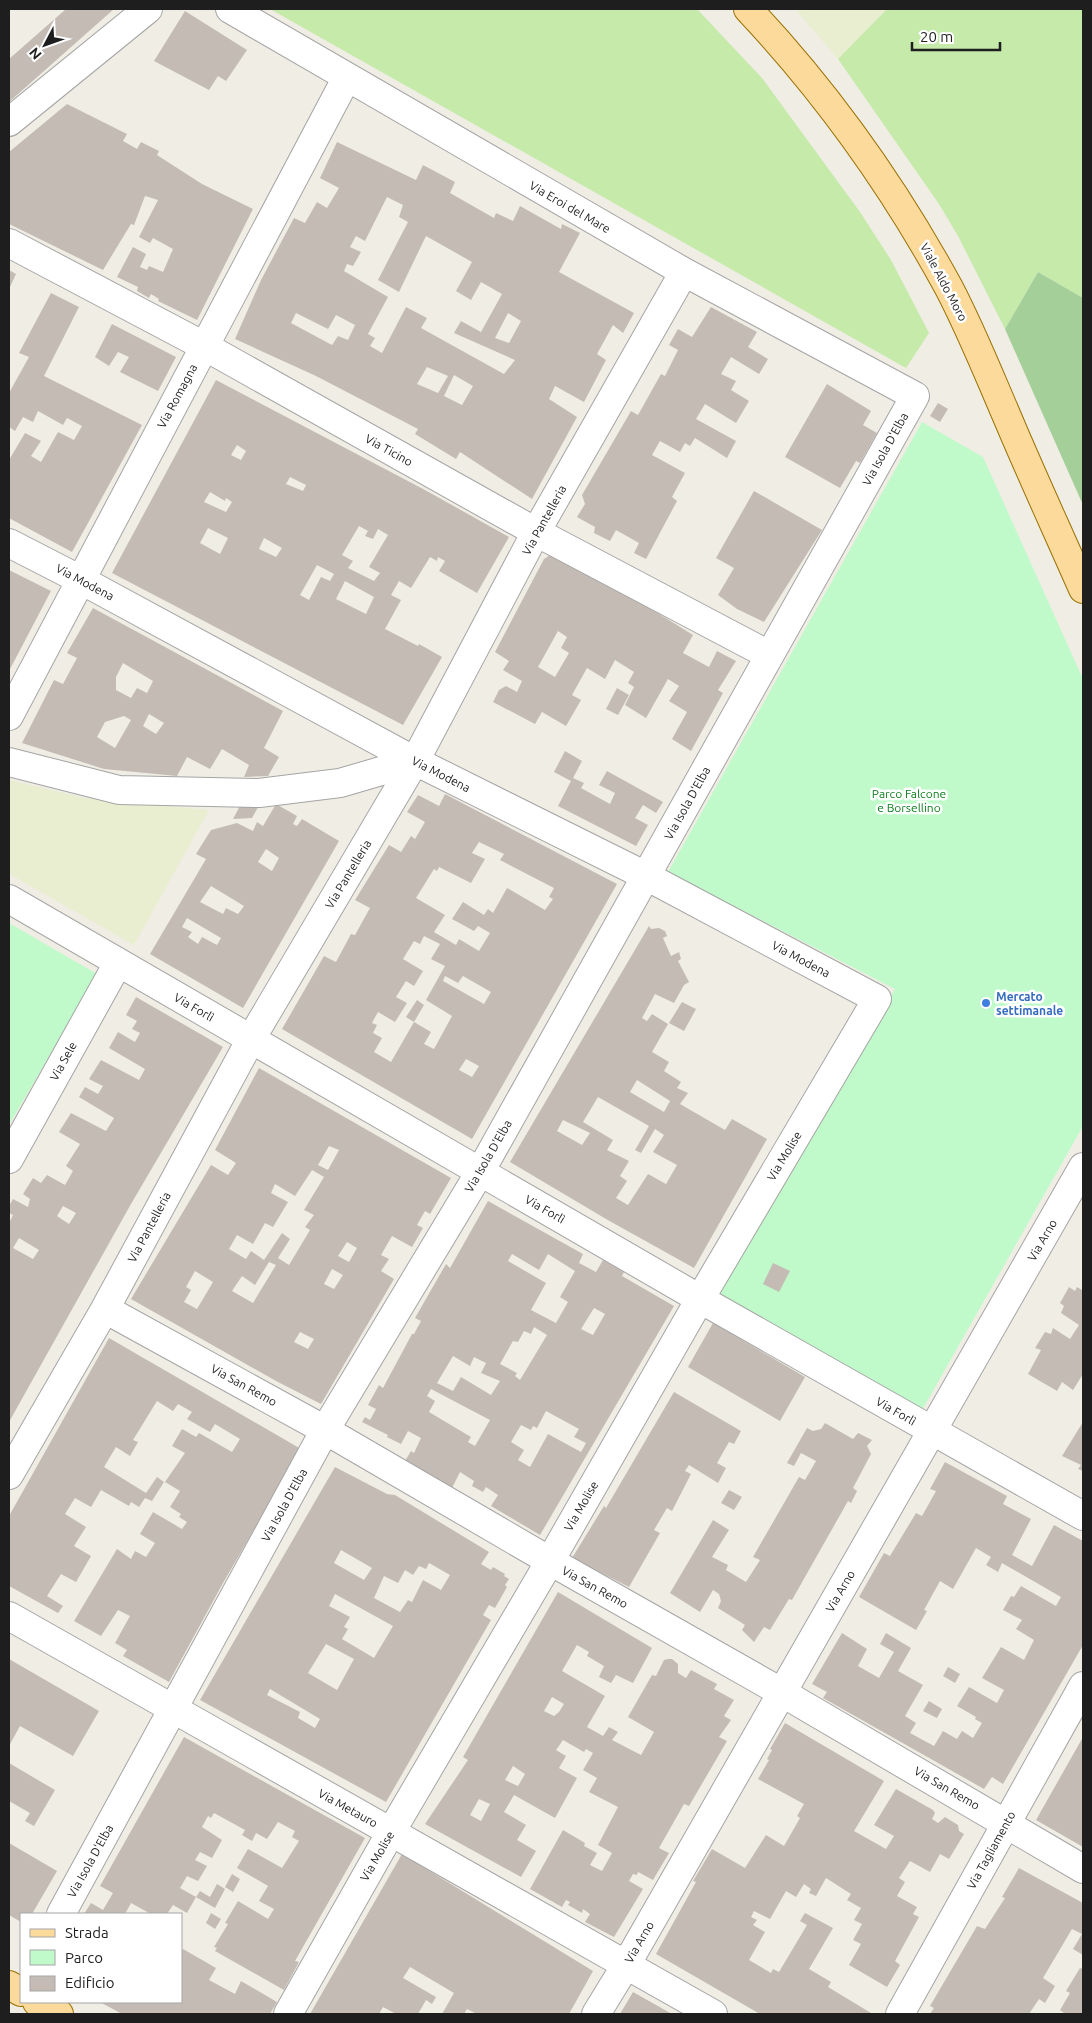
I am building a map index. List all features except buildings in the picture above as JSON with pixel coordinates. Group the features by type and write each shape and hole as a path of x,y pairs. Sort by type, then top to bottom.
{"main road":[{"name":"Viale Aldo Moro","path":"748,9 820,93 867,155 924,244 950,290 982,359 1083,589"}],"street":[{"path":"9,122 148,9"},
{"name":"Via Eroi del Mare","path":"230,9 684,272 914,396"},
{"name":"Via Romagna","path":"9,716 347,78"},
{"name":"Via Ticino","path":"9,243 204,346 536,532 769,655"},
{"name":"Via Pantelleria","path":"9,1475 105,1309 251,1039 415,761 536,532 684,272"},
{"name":"Via Isola D'Elba","path":"62,1913 325,1430 480,1172 914,396"},
{"name":"Via Modena","path":"9,543 415,761 646,876 877,999"},
{"path":"9,762 120,790 259,793 340,783 415,761"},
{"name":"Via Forlì","path":"9,899 700,1299 1083,1516"},
{"name":"Via Sele","path":"9,1158 118,963"},
{"name":"Via Molise","path":"288,2014 390,1832 877,999"},
{"name":"Via Arno","path":"596,2014 626,1965 1083,1167"},
{"name":"Via San Remo","path":"105,1309 325,1430 781,1692 1083,1869"},
{"name":"Via Metauro","path":"9,1616 713,2014"},
{"name":"Via Tagliamento","path":"900,2014 1083,1686"}],"green space":[{"path":"270,9 697,9 762,78 860,212 891,260 929,333 906,368"},
{"path":"795,9 887,9 838,59"},
{"path":"887,9 1083,9 1083,298 1038,272 1005,329 958,236 939,204 838,59"},
{"path":"1038,272 1083,298 1083,505 1005,329"},
{"name":"Parco Falcone e Borsellino","path":"922,422 983,457 1083,679 1083,1126 921,1412 716,1297 895,989 668,872"},
{"path":"9,780 85,798 209,810 134,945 9,874"},
{"path":"9,923 97,974 9,1125"}],"place":[{"name":"Mercato settimanale","path":"986,1003"}]}
